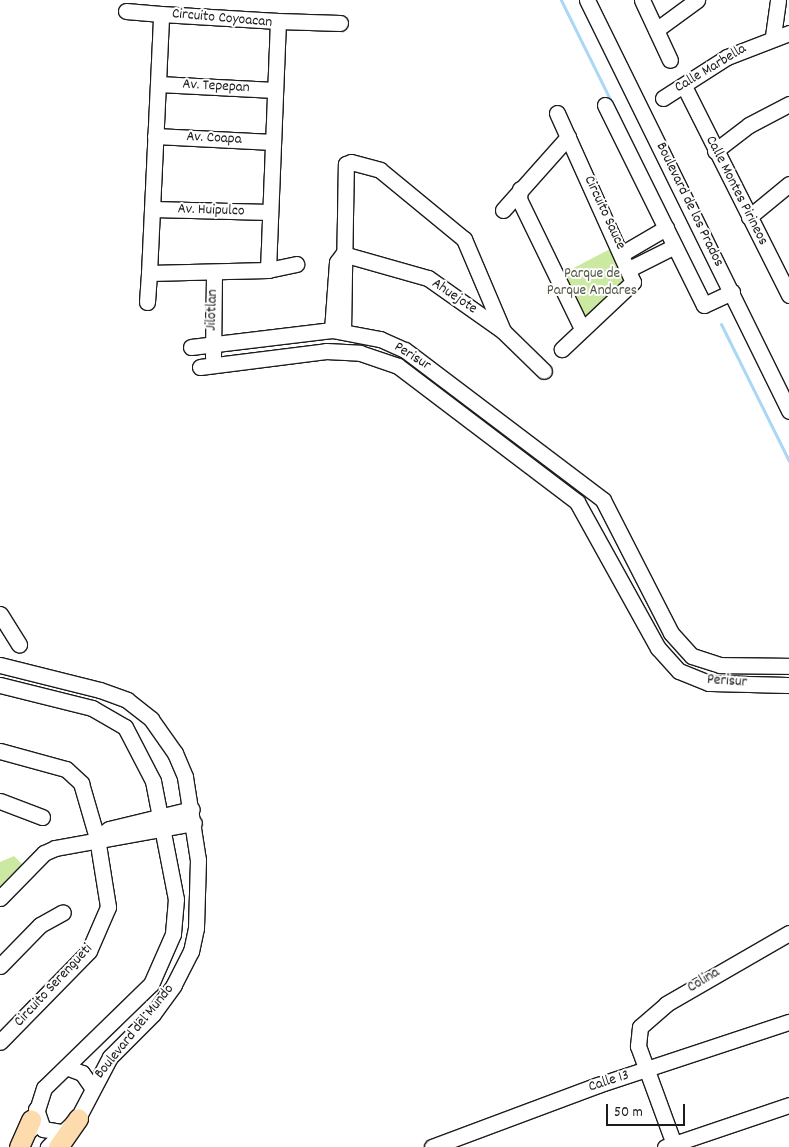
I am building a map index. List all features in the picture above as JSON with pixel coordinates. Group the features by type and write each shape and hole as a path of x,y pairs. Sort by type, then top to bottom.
{"main road":[{"path":"20,1147 33,1115"},
{"path":"60,1139 78,1118"}],"street":[{"name":"Boulevard de los Prados","path":"587,0 789,411"},
{"path":"642,0 670,60"},
{"path":"656,30 697,0"},
{"path":"774,36 778,0"},
{"path":"126,11 161,14"},
{"name":"Circuito Coyoacan","path":"148,302 161,14 278,21 268,270"},
{"path":"278,21 340,23"},
{"name":"Calle Marbella","path":"663,98 727,57 774,36 789,33"},
{"name":"Av. Tepepan","path":"158,84 275,90"},
{"name":"Calle Montes Pirineos","path":"684,86 749,217 787,287"},
{"path":"715,150 749,125 789,104"},
{"name":"Boulevard de los Prados","path":"605,105 704,305 732,292"},
{"name":"Circuito Sauce","path":"557,113 623,253 629,268 631,285 562,349"},
{"name":"Av. Coapa","path":"155,136 273,142"},
{"path":"503,210 520,188 568,137"},
{"path":"338,331 348,264 343,254 346,164 370,164 464,239 503,331 544,371"},
{"path":"749,217 789,184"},
{"path":"520,188 519,199 582,329"},
{"name":"Av. Huipulco","path":"152,209 270,212"},
{"path":"623,253 666,228"},
{"path":"629,268 675,246"},
{"name":"Ahuejote","path":"343,254 428,278 503,331"},
{"path":"149,273 214,274 268,270 296,264"},
{"name":"Jilotlan","path":"212,347 214,274"},
{"name":"Perisur","path":"191,347 212,347 338,331 406,350 579,480 609,508 671,633 692,656 720,665 789,666"},
{"name":"Perisur","path":"212,347 207,367 326,351 382,359 413,377 568,494 584,510 626,585 658,648 679,671 708,683 789,685"},
{"path":"568,494 579,480"},
{"path":"626,585 642,576"},
{"path":"0,614 19,645"},
{"name":"Boulevard del Mundo","path":"0,664 100,690 138,708 176,753 193,816 199,886 191,951 153,1014 110,1057 91,1086 78,1118"},
{"name":"Boulevard del Mundo","path":"0,685 92,708 125,727 144,755 162,814 176,899 166,958 130,1008 44,1088 33,1115 29,1147"},
{"path":"125,727 138,708"},
{"name":"Circuito Serengueti","path":"0,751 55,765 76,776 86,793 98,838 108,907 99,936 0,1042"},
{"path":"0,801 42,817"},
{"path":"128,831 162,814 193,816"},
{"path":"0,898 44,853 98,838 108,829 165,831 193,816"},
{"path":"0,966 40,925 63,912"},
{"name":"Colina","path":"646,1070 638,1046 640,1027 657,1011 789,933"},
{"name":"Calle 13","path":"432,1147 646,1070 789,1022"},
{"path":"66,1067 82,1073 91,1086"},
{"path":"646,1070 671,1146 789,1105"},
{"path":"33,1115 43,1130 60,1139 48,1147"}],"green space":[{"name":"Parque de Parque Andares","path":"610,249 628,280 585,317 564,273"},
{"path":"14,856 22,864 0,886 0,862"}],"waterway":[{"path":"561,0 613,105"},
{"path":"721,324 789,461"}]}
